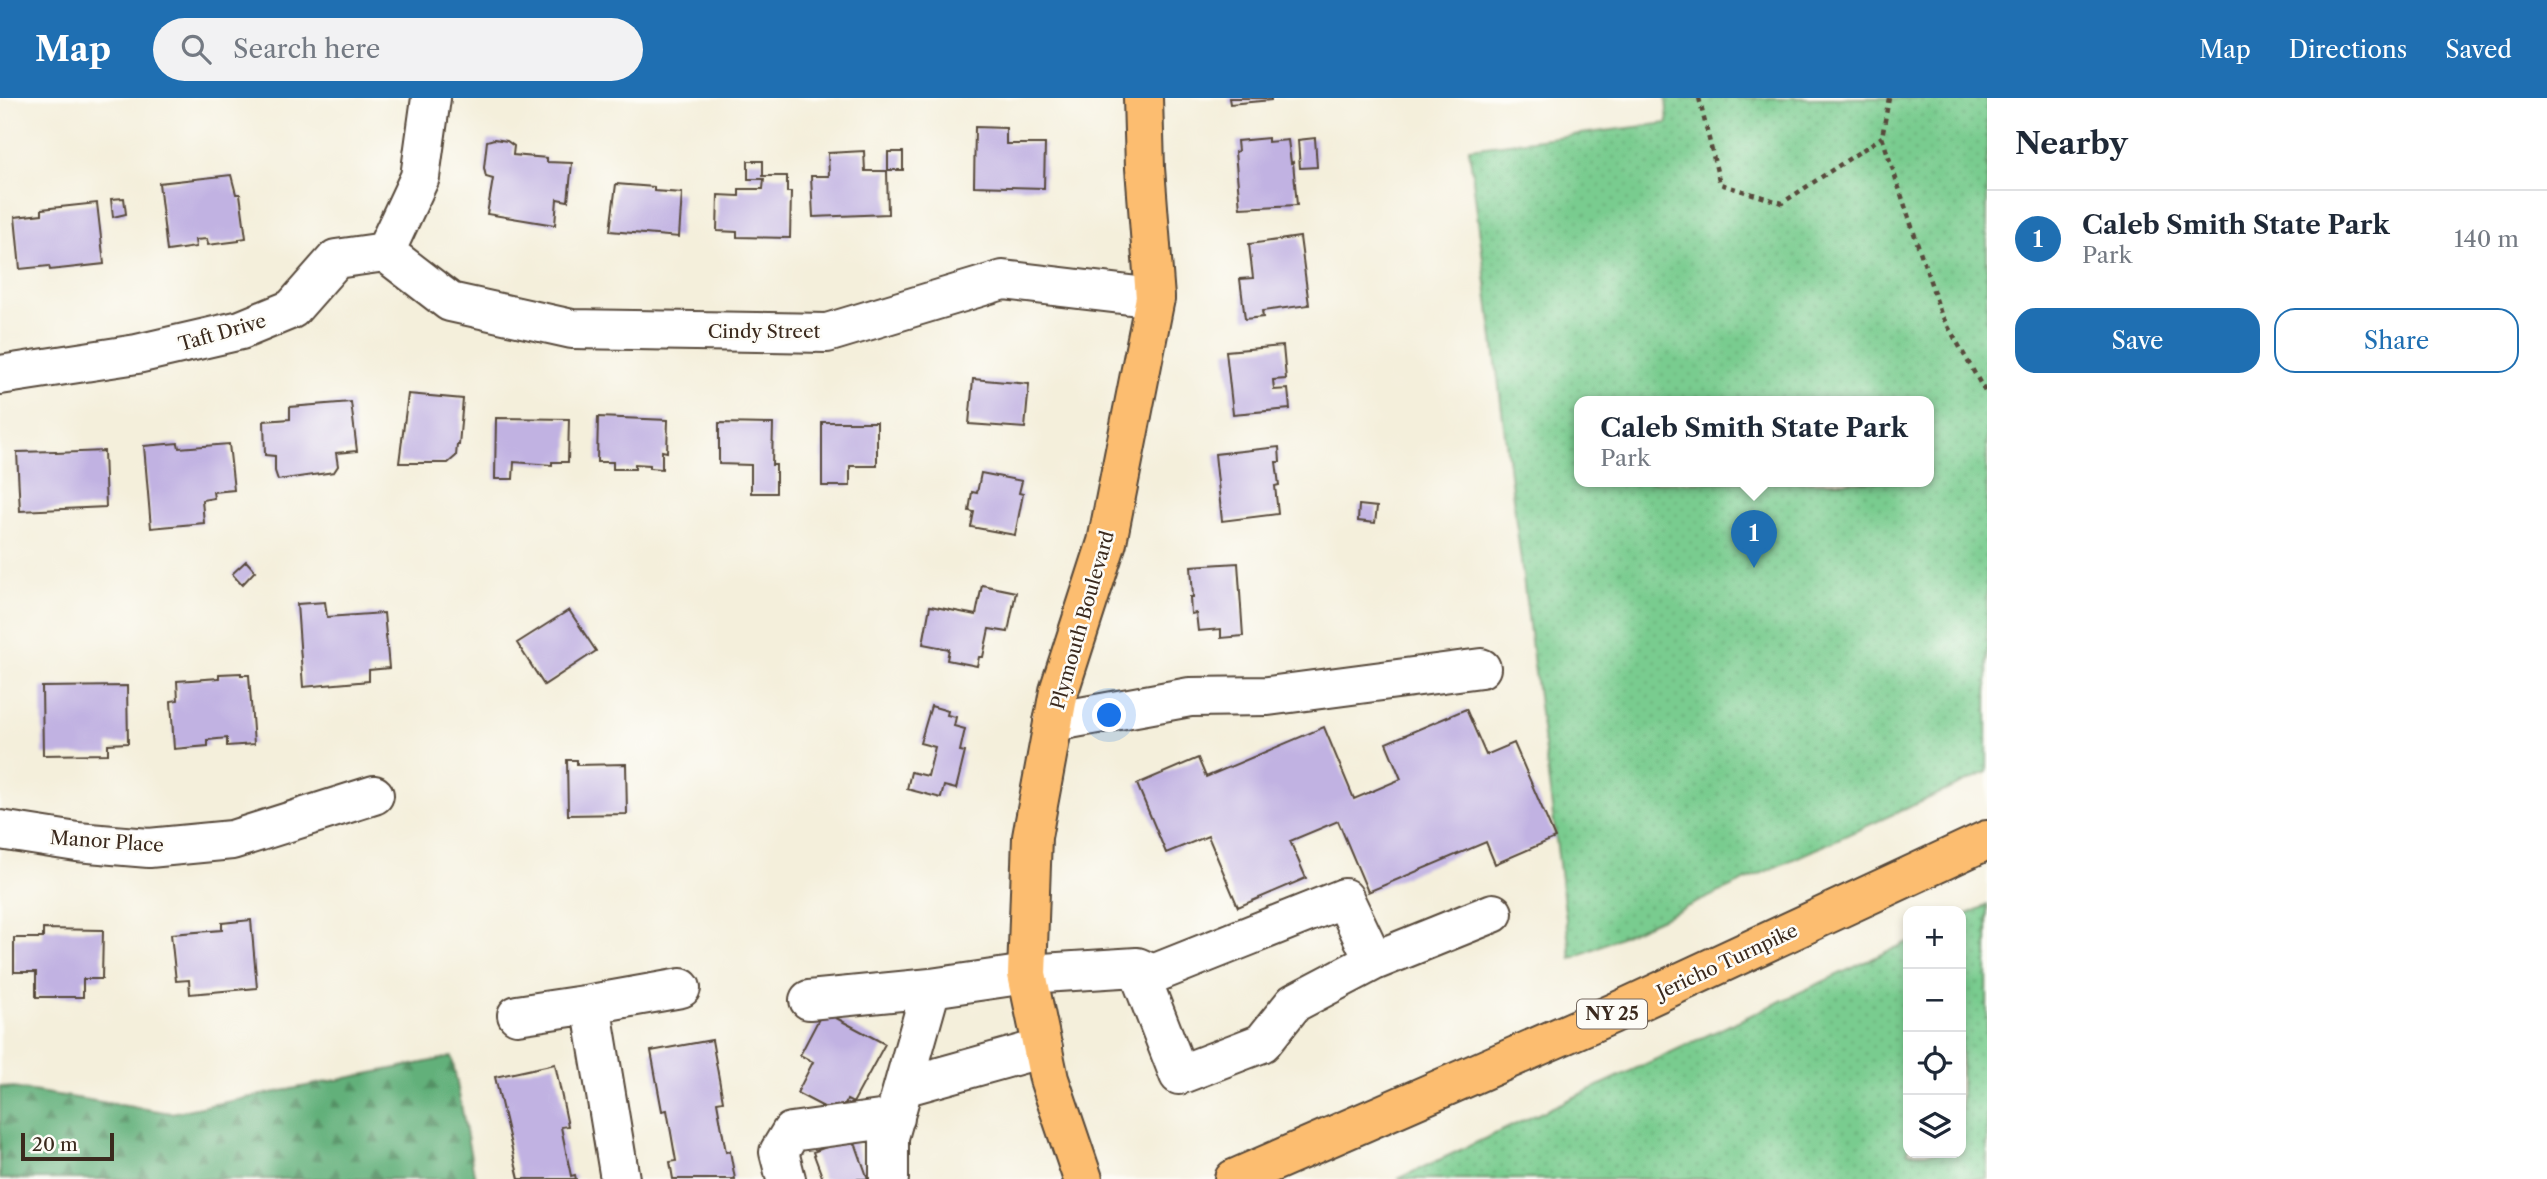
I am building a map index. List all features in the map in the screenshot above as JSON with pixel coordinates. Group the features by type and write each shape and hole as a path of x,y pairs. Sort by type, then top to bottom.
{"main road":[{"name":"Plymouth Boulevard","path":"1083,1179 1049,1079 1027,974 1032,837 1059,691 1107,542 1155,298 1145,168 1143,98"},
{"name":"Jericho Turnpike","path":"1234,1179 1612,1014 1987,840"}],"street":[{"path":"385,252 421,177 431,98"},
{"name":"Cindy Street","path":"385,252 450,302 572,329 827,333 1003,280 1155,298"},
{"name":"Taft Drive","path":"0,375 138,354 241,330 292,309 336,259 385,252"},
{"path":"1054,722 1190,697 1268,696 1481,668"},
{"name":"Manor Place","path":"0,830 77,842 149,848 218,842 232,840 374,795"},
{"path":"809,1000 931,988 1027,974 1137,967 1153,974 1344,898 1374,961"},
{"path":"1137,967 1179,1075 1262,1043 1294,1003 1374,961 1493,913"},
{"path":"517,1015 681,988"},
{"path":"889,1179 889,1137 931,988"},
{"path":"591,1004 620,1179"},
{"path":"786,1179 779,1152 792,1132 899,1102 1043,1048"}],"path":[{"path":"1699,98 1720,184 1782,203 1882,137"},
{"path":"1889,98 1882,137 1941,314 1987,395"}],"green space":[{"path":"1666,98 1987,98 1987,772 1571,959 1469,148 1668,123"},
{"path":"1987,905 1987,1179 1398,1179 1903,944 1903,1158 1966,1158 1966,915"},
{"path":"452,1057 475,1179 0,1179 0,1086 171,1113"}],"building":[{"path":"1229,98 1271,98 1271,100 1230,104"},
{"path":"975,127 1006,128 1006,144 1045,144 1044,188 974,186"},
{"path":"1268,138 1268,142 1288,140 1297,205 1240,208 1235,152 1238,151 1237,141"},
{"path":"1315,138 1317,167 1300,168 1298,140"},
{"path":"487,141 507,141 514,146 513,155 547,158 547,162 572,163 568,201 557,199 555,225 487,214 493,179 486,177 484,168"},
{"path":"864,151 865,171 887,171 888,214 813,217 811,176 829,176 828,153"},
{"path":"888,152 903,152 903,170 888,170"},
{"path":"748,161 763,161 763,176 787,176 787,192 791,192 790,238 737,237 737,232 717,231 718,195 739,196 739,189 763,189 764,179 748,179"},
{"path":"231,175 236,194 240,194 246,238 208,245 207,239 195,240 196,247 167,251 159,183"},
{"path":"616,184 654,187 654,191 682,193 679,237 610,231"},
{"path":"124,198 126,214 113,217 111,199"},
{"path":"97,203 104,264 50,270 49,266 20,269 15,217 42,214 42,209"},
{"path":"1300,237 1309,305 1262,311 1263,317 1245,319 1240,279 1253,278 1249,244"},
{"path":"1283,346 1286,379 1273,380 1274,390 1288,389 1290,409 1233,414 1226,351"},
{"path":"973,379 1029,384 1025,428 969,424"},
{"path":"408,394 463,399 459,445 456,456 448,463 399,463"},
{"path":"351,402 357,451 336,453 338,466 334,472 278,480 275,456 265,455 264,421 290,419 290,407"},
{"path":"598,417 668,420 667,452 662,451 662,469 635,464 635,469 613,469 613,462 597,462"},
{"path":"496,418 569,419 568,462 552,462 552,465 514,462 513,479 495,479"},
{"path":"822,422 877,422 877,466 850,466 850,486 822,486"},
{"path":"719,423 773,424 772,465 776,465 776,493 751,493 751,465 719,464"},
{"path":"178,443 179,448 229,444 234,490 213,492 214,498 202,500 204,523 151,528 144,446"},
{"path":"1279,447 1280,462 1276,462 1279,485 1275,486 1278,514 1222,521 1215,454"},
{"path":"104,451 106,507 20,511 17,452"},
{"path":"981,473 1022,481 1019,493 1023,494 1015,535 971,527 974,512 969,511 972,492 977,493"},
{"path":"1359,505 1377,507 1375,523 1358,521"},
{"path":"246,561 255,571 242,585 232,574"},
{"path":"1238,563 1243,636 1221,638 1221,629 1198,631 1196,613 1191,614 1191,566"},
{"path":"982,585 1016,592 1008,632 989,629 983,657 979,657 977,666 947,660 949,649 923,644 930,606 976,615"},
{"path":"325,602 327,617 384,613 389,668 369,670 369,681 303,687 297,604"},
{"path":"569,610 596,651 544,685 517,643"},
{"path":"219,674 249,675 254,744 227,746 227,738 208,740 208,746 174,749 171,701 178,700 177,681 219,678"},
{"path":"127,686 128,743 108,744 108,754 43,755 42,687"},
{"path":"931,706 948,711 947,715 956,717 954,726 965,729 960,751 965,752 956,789 944,786 941,798 907,789 911,772 928,776 935,747 920,743"},
{"path":"1466,709 1486,755 1514,743 1555,838 1495,864 1486,842 1368,892 1338,821 1290,841 1306,878 1238,907 1208,836 1166,853 1137,784 1198,758 1206,777 1324,727 1354,799 1401,779 1386,743"},
{"path":"567,760 577,760 577,765 626,764 627,814 568,815"},
{"path":"251,920 257,988 190,994 189,980 176,981 171,934 222,930 222,923"},
{"path":"43,929 103,930 102,979 83,979 83,997 36,997 36,972 14,972 14,938 43,938"},
{"path":"823,1011 885,1044 853,1103 847,1100 841,1116 797,1093 813,1062 800,1055"},
{"path":"712,1040 723,1101 717,1102 726,1152 730,1151 735,1179 673,1179 670,1162 676,1161 667,1110 662,1111 651,1051"},
{"path":"555,1064 568,1126 561,1127 571,1176 575,1175 576,1179 519,1179 495,1077"},
{"path":"853,1137 868,1179 823,1179 813,1152"}],"place":[{"name":"Caleb Smith State Park","path":"1754,568"}]}
